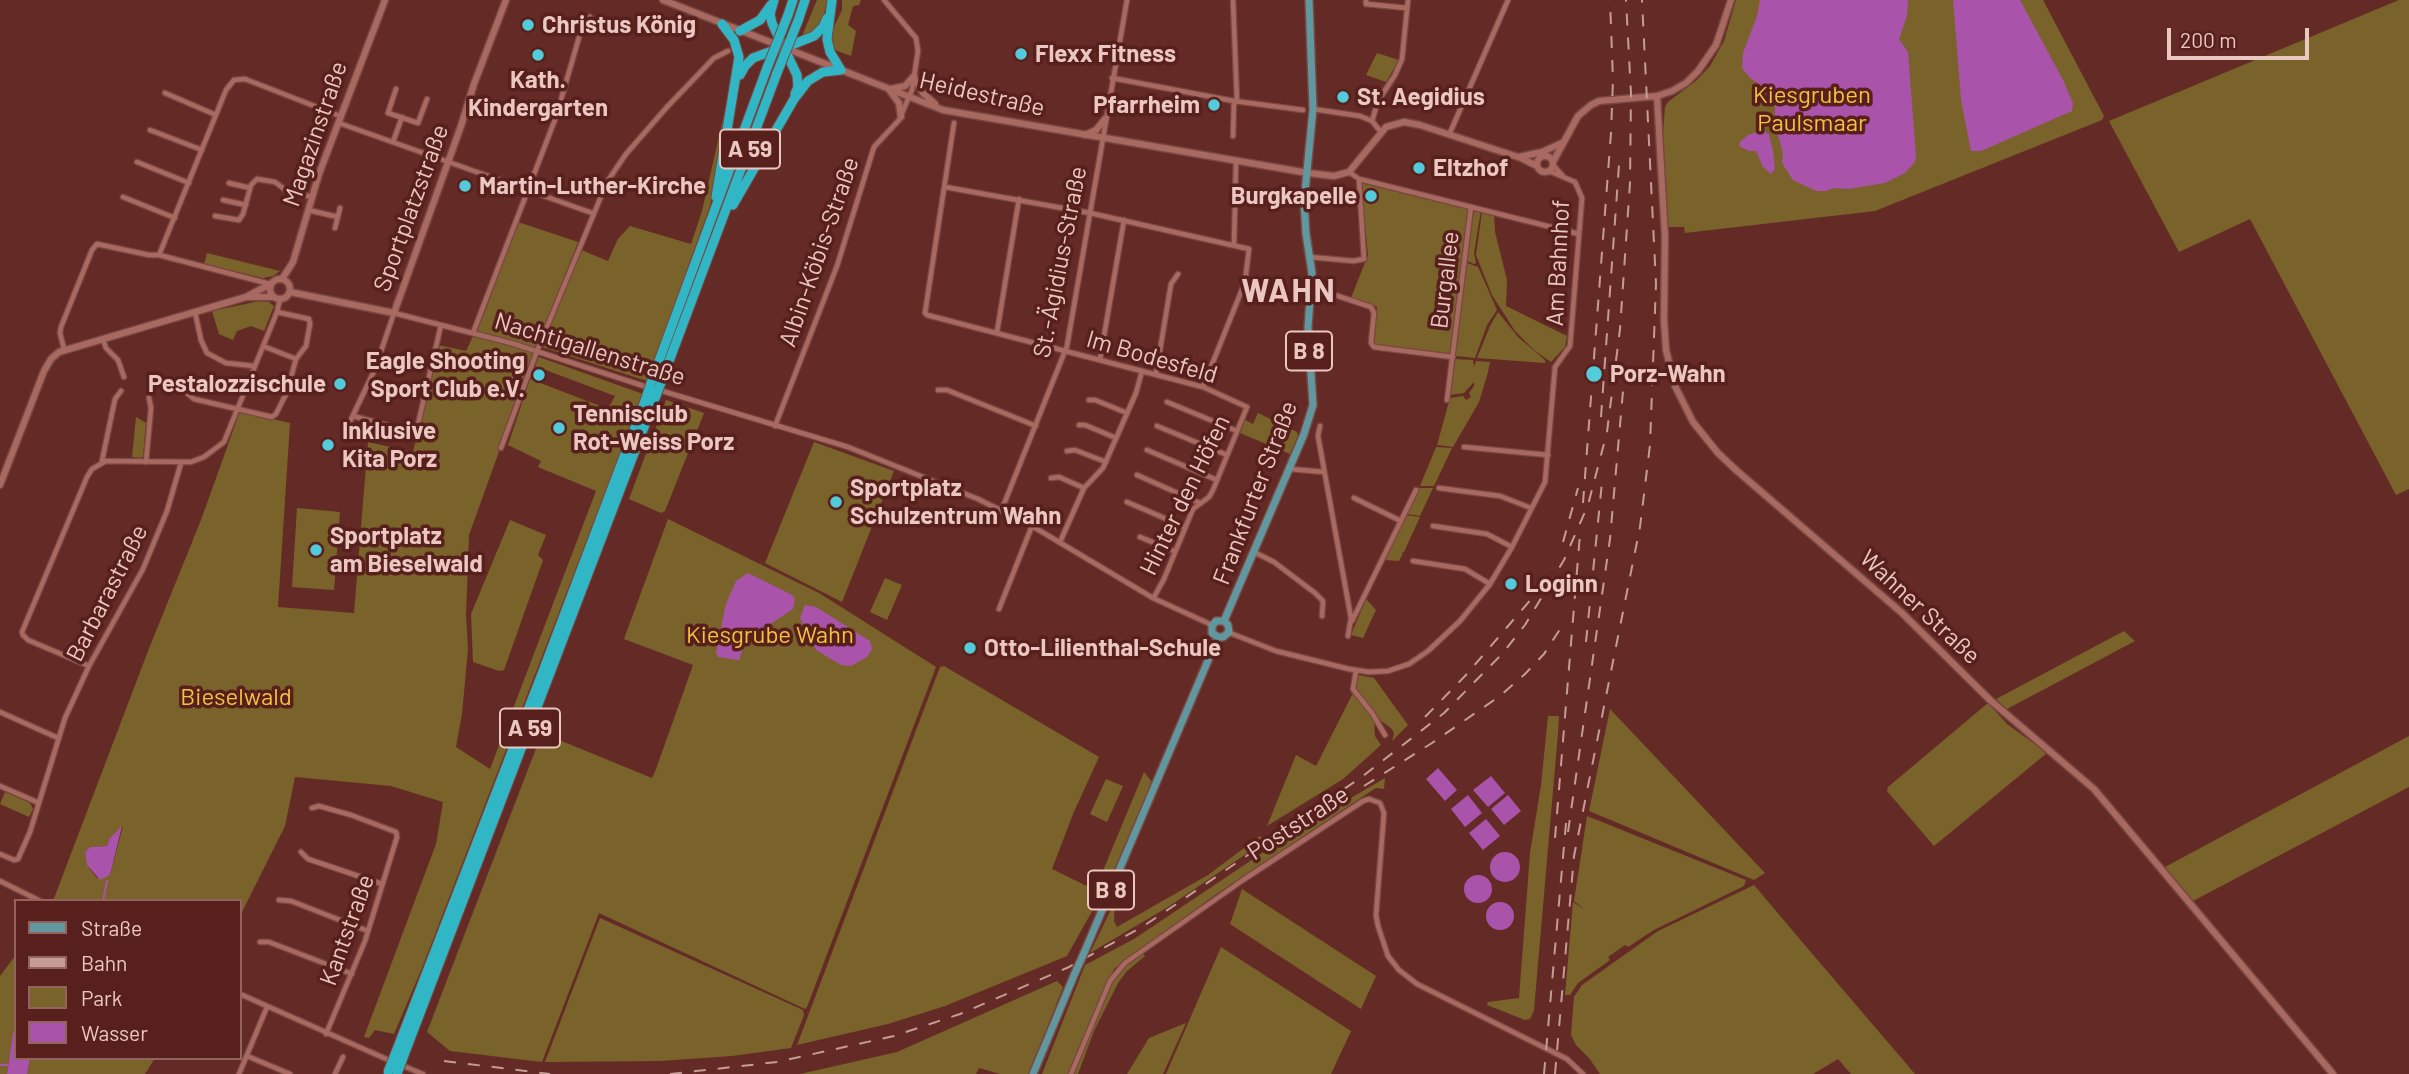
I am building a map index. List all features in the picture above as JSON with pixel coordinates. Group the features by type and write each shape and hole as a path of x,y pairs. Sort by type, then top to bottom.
{"highway":[{"path":"740,31 760,20 774,0"},
{"path":"774,0 772,23 797,75 798,87 794,99"},
{"name":"A 59","path":"391,1073 650,400 701,248 793,0"},
{"name":"A 59","path":"658,378 721,224 805,0"},
{"path":"721,224 794,99 808,81 823,72 841,70 830,52 827,39 832,0"},
{"path":"737,80 744,66 753,58 814,36 823,27 830,11"},
{"path":"701,248 718,188 737,80 737,47 722,24"}],"main road":[{"name":"Magazinstraße","path":"282,279 293,262 312,197 385,0"},
{"name":"Sportplatzstraße","path":"394,313 506,0"},
{"name":"Heidestraße","path":"663,0 943,110 1308,173 1334,176 1349,172"},
{"name":"Frankfurter Straße","path":"1224,621 1290,469 1310,420 1313,405 1308,334 1310,257 1304,218 1313,109 1309,0"},
{"path":"1541,160 1541,172 1551,166 1578,116 1591,104 1657,96 1686,83 1707,59 1726,22 1731,0"},
{"path":"901,117 899,103 889,89 905,86 914,76 923,93 943,110"},
{"name":"Wahner Straße","path":"1657,96 1665,237 1666,349 1675,386 1693,422 1736,470 1902,613 1990,700 2094,789 2333,1074"},
{"path":"1084,135 1096,130 1105,120"},
{"path":"1349,172 1381,132 1392,124 1404,122 1519,157 1541,160 1551,166"},
{"path":"1519,157 1564,144"},
{"path":"1541,160 1564,144"},
{"path":"0,485 48,364 64,349 246,297 282,279 289,283 290,292 287,296 246,297"},
{"path":"272,283 270,289 277,298"},
{"name":"Nachtigallenstraße","path":"290,292 394,313"},
{"path":"1219,620 1224,621 1229,632 1223,638 1217,637 1212,633 1212,626 1219,620"},
{"name":"B 8","path":"1033,1074 1217,637"}],"street":[{"name":"Albin-Köbis-Straße","path":"775,426 837,266 874,147 901,117 910,98 918,51 916,38 884,0"},
{"name":"St.-Ägidius-Straße","path":"1002,509 1065,350 1127,0"},
{"path":"1233,0 1233,136"},
{"path":"1367,0 1366,4 1407,8"},
{"path":"1372,121 1378,101 1402,59 1408,0"},
{"path":"1449,135 1508,0"},
{"path":"473,332 556,117 582,27 590,18"},
{"path":"501,448 537,351 609,178 646,130 714,58 728,51"},
{"path":"1112,78 1235,101 1303,110"},
{"path":"159,255 229,84 242,79 393,142 592,214"},
{"path":"396,89 388,113 418,123 427,99"},
{"path":"165,93 216,115"},
{"path":"1313,109 1348,113 1372,121 1381,132"},
{"path":"393,142 402,117"},
{"path":"954,123 945,187 1090,213 1249,249 1245,282 1203,387"},
{"path":"150,130 202,150"},
{"path":"1234,245 1236,160"},
{"path":"137,162 189,183"},
{"name":"Am Bahnhof","path":"1229,632 1276,651 1356,671 1388,671 1419,658 1460,621 1490,584 1545,482 1555,367 1570,346 1581,192 1577,185 1551,166"},
{"name":"Burgallee","path":"1349,172 1359,179 1471,207 1447,400"},
{"path":"1310,257 1353,261 1364,259 1359,179"},
{"path":"215,216 239,220 255,180 265,180 278,184 287,191 312,197"},
{"path":"229,183 250,188"},
{"name":"Im Bodesfeld","path":"945,187 925,313 1203,387 1247,407"},
{"path":"122,197 174,218"},
{"path":"996,332 1018,199"},
{"path":"223,200 246,205"},
{"path":"1471,207 1579,234"},
{"path":"335,228 340,208"},
{"path":"309,210 338,217"},
{"path":"1100,359 1124,220"},
{"path":"64,349 61,327 92,250 100,244 159,255 272,283"},
{"path":"1156,374 1172,281 1178,274"},
{"path":"1311,287 1371,307 1374,313 1371,343 1374,347 1453,357"},
{"path":"102,462 181,463 204,457 227,438 277,312 277,298"},
{"path":"195,311 203,347 211,357 232,364 254,366"},
{"path":"186,393 194,399 272,417 282,405 296,359 310,336 309,319 277,312"},
{"name":"Nachtigallenstraße","path":"394,313 537,351 890,462 1002,509 1153,598 1212,626"},
{"name":"Sportplatzstraße","path":"347,428 376,365 394,313"},
{"path":"353,416 416,433 441,325"},
{"path":"103,338 106,348 118,360 124,377"},
{"path":"263,346 296,359"},
{"path":"1060,542 1084,488 1099,475 1106,463 1142,371"},
{"path":"938,390 947,390 1036,426"},
{"path":"89,666 28,640 22,632 87,477 102,462 115,399 121,391"},
{"path":"146,462 151,408 149,398"},
{"path":"1089,400 1127,413"},
{"path":"1167,402 1237,431"},
{"name":"Hinter den Höfen","path":"1153,598 1164,579 1193,509 1209,497 1247,407"},
{"path":"1079,425 1116,438"},
{"path":"1157,426 1227,455"},
{"path":"1321,426 1318,436 1351,622 1348,636"},
{"path":"1464,447 1548,455"},
{"path":"1067,451 1075,450 1106,463"},
{"path":"1147,450 1217,480"},
{"name":"Barbarastraße","path":"0,854 18,859 58,738 89,666 141,574 167,511 181,463"},
{"path":"1290,469 1324,472"},
{"path":"1137,475 1200,503"},
{"path":"1051,478 1059,477 1084,488"},
{"path":"1439,488 1500,496 1531,508"},
{"path":"1351,622 1416,491"},
{"path":"1354,498 1401,521"},
{"path":"1127,502 1185,527"},
{"path":"999,609 1032,526"},
{"path":"1433,526 1487,534 1512,547"},
{"path":"1140,537 1174,551"},
{"path":"1254,552 1274,562 1315,593 1323,601 1322,616"},
{"path":"1413,561 1465,569 1490,584"},
{"path":"1356,671 1353,689 1372,713 1384,735"},
{"path":"0,712 58,738"},
{"path":"0,786 38,803"},
{"name":"Poststraße","path":"1071,1074 1111,981 1125,963 1243,880 1369,799 1380,803 1384,813 1376,915 1382,943 1393,963 1417,984 1567,1059 1583,1074"},
{"name":"Kantstraße","path":"312,808 319,806 351,815 392,830 397,837 369,931 326,1034"},
{"path":"301,852 308,859 382,884"},
{"path":"0,881 36,899"},
{"path":"279,900 291,901 369,931"},
{"path":"260,942 269,942 352,974"},
{"path":"242,995 326,1034 423,1074"},
{"path":"239,1074 267,1007"},
{"path":"247,1056 289,1074"},
{"path":"335,1074 343,1057"}],"green space":[{"path":"817,0 828,0 822,20 813,31 802,36"},
{"path":"842,0 861,0 859,5 853,6 848,25 856,31 851,56 832,49 830,35 842,10"},
{"name":"Kiesgruben Paulsmaar","path":"1736,0 2043,0 2104,116 2102,120 1875,211 1685,233 1684,227 1668,227 1663,133 1665,107 1710,66 1724,41"},
{"path":"2399,0 2409,0 2409,489 2396,495 2250,219 2179,252 2109,121"},
{"path":"733,43 736,68 710,206 647,381 542,347 579,249 608,261 618,239 630,226 691,244 702,211 728,97 734,66"},
{"path":"1377,53 1399,60 1386,82 1366,75"},
{"path":"1361,183 1468,209 1450,354 1374,343 1377,307 1351,298 1368,255"},
{"path":"1475,210 1481,210 1474,264 1467,261"},
{"path":"1482,212 1494,215 1495,232 1507,280 1506,306 1567,336 1565,347 1551,362 1535,351 1515,331 1492,295 1476,255"},
{"name":"Bieselwald","path":"518,222 578,242 537,346 469,535 466,615 468,649 456,747 490,769 596,491 538,467 541,461 508,445 530,379 608,409 615,396 535,366 539,357 643,394 422,968 394,1034 375,1030 369,1038 364,1037 436,844 443,802 391,786 295,777 285,826 242,912 242,899 54,899 201,520 239,414 243,412 290,423 278,607 354,613 368,442 413,452 438,345 466,351 486,309","holes":["123,826 110,875 97,878 89,868 85,852 90,847 107,846 109,839"]},
{"path":"207,253 280,271 263,278 204,264"},
{"path":"1467,263 1478,267 1497,310 1487,325 1475,358 1456,356 1455,352"},
{"path":"260,301 274,306 264,331 251,326 237,331 233,340 219,334 212,311"},
{"path":"1498,312 1518,337 1545,360 1545,363 1477,358"},
{"path":"1455,359 1473,360 1474,367 1476,361 1490,362 1479,402 1453,447 1437,445 1450,398 1463,396 1466,400 1471,397 1469,393 1474,386 1474,382 1464,393 1450,395"},
{"path":"666,400 704,413 665,511 661,513 629,499"},
{"path":"1258,413 1297,432 1298,436 1290,454 1240,433 1245,420 1253,424"},
{"path":"136,417 146,423 141,458 132,457"},
{"name":"Sportplatz Schulzentrum Wahn","path":"814,442 894,471 842,602 765,563"},
{"path":"1436,447 1452,448 1434,486 1420,486"},
{"path":"1419,488 1433,488 1420,516 1407,514"},
{"name":"Sportplatz am Bieselwald","path":"297,508 340,512 334,590 292,587"},
{"path":"1406,515 1420,517 1399,561 1385,560"},
{"name":"Kiesgrube Wahn","path":"668,519 819,593 936,667 807,1007 805,1009 599,913 542,1062 450,1051 427,1032 542,733 652,778 655,772 693,665 624,639"},
{"path":"510,520 546,535 538,555 543,560 504,670 499,671 473,662 471,614"},
{"path":"885,578 902,585 887,620 870,612"},
{"path":"1366,599 1376,610 1363,638 1351,635"},
{"path":"2124,631 2135,641 2007,709 1996,699"},
{"path":"944,666 1099,757 1052,869 1095,890 1144,772 1152,782 1114,872 1067,956 945,1006 888,1024 797,1045 940,667"},
{"path":"1358,675 1374,678 1408,725 1392,741 1392,729 1381,721 1356,689"},
{"path":"1353,693 1374,721 1375,736 1381,745 1343,779 1267,826 1296,755 1316,766"},
{"path":"1988,703 2007,724 2047,753 1934,846 1887,791 1888,787"},
{"path":"1610,709 1765,873 1754,880 1589,811"},
{"path":"1548,716 1559,716 1558,733 1534,1010 1530,1019 1525,1020 1487,1005 1488,1002 1519,998 1530,853"},
{"path":"2409,736 2409,787 2193,901 2165,867"},
{"path":"1385,778 1384,789 1376,788 1368,793 1215,895 1114,969 1069,1074 1042,1074 1085,965 1134,939 1298,829"},
{"path":"1106,779 1123,786 1107,822 1090,814"},
{"path":"5,792 30,803 33,809 29,817 0,804"},
{"path":"1587,816 1746,880 1744,886 1654,930 1628,947 1625,945 1608,957 1610,960 1578,983 1570,995 1565,995 1573,902 1585,910 1574,901"},
{"path":"1260,836 1265,841 1168,907 1090,953 1115,901 1114,921 1117,927 1208,875"},
{"path":"1754,885 1915,1074 1851,1074 1838,1059 1813,1074 1600,1074 1571,1035 1574,997 1582,985 1658,931"},
{"path":"1242,889 1376,976 1361,1009 1230,924"},
{"path":"600,918 803,1010 804,1015 791,1048 732,1056 660,1061 545,1062"},
{"path":"1221,947 1351,1031 1331,1074 1166,1074"},
{"path":"1143,954 1145,956 1127,971 1118,983 1094,1031 1078,1074 1074,1074 1113,981 1123,968"},
{"path":"14,958 14,1033 7,1074 0,1074 0,976"},
{"path":"1057,981 1063,987 1029,1074 1000,1074 979,1068 976,1074 800,1074 897,1052"},
{"path":"1186,1023 1163,1074 1127,1074 1149,1038"},
{"path":"30,1060 154,1060 145,1074 27,1074"}],"water":[{"path":"1760,0 1908,0 1907,16 1899,39 1908,52 1916,155 1915,162 1905,173 1885,183 1826,191 1816,191 1793,180 1782,163 1783,153 1775,125 1775,100 1782,90 1762,86 1742,68 1743,53"},
{"path":"1953,0 2020,0 2063,80 2073,103 2072,111 1981,151 1971,151 1961,100"},
{"path":"1763,130 1769,135 1773,151 1775,169 1771,174 1763,167 1756,151 1739,146 1748,135"},
{"path":"748,573 792,595 795,599 793,609 745,641 739,660 718,657 716,652 726,604 736,581"},
{"path":"805,605 816,607 870,641 872,649 867,657 851,666 841,665 816,650 800,618"},
{"path":"1438,768 1457,790 1445,801 1426,779"},
{"path":"1491,776 1505,793 1488,807 1473,790"},
{"path":"1468,795 1482,813 1465,827 1451,809"},
{"path":"1508,795 1521,811 1504,825 1491,809"},
{"path":"1486,819 1500,836 1483,850 1469,833"},
{"path":"122,826 110,875 100,880 87,865 85,852 90,847 107,846 109,839"},
{"path":"1505,852 1516,856 1520,867 1516,878 1505,882 1494,878 1490,867 1494,856"},
{"path":"1478,875 1488,879 1492,889 1488,899 1478,903 1468,899 1464,889 1468,879"},
{"path":"1500,902 1510,906 1514,916 1510,926 1500,930 1490,926 1486,916 1490,906"},
{"path":"14,1032 14,1060 30,1060 27,1074 7,1074"}],"waterway":[{"path":"103,899 107,881"},
{"path":"0,1065 7,1065"}],"railway":[{"path":"1583,503 1611,133 1613,80 1610,0"},
{"path":"670,1074 777,1062 894,1036 960,1014 1069,967 1142,927 1363,776 1444,713 1502,654 1525,625 1564,560 1588,505 1607,432 1620,329 1630,183 1631,94 1626,0"},
{"path":"1555,1074 1574,856 1640,527 1650,445 1656,284 1642,0"},
{"path":"1601,417 1619,165"},
{"path":"1568,832 1610,539 1623,391"},
{"path":"1586,642 1602,482"},
{"path":"1563,542 1578,488"},
{"path":"1555,838 1580,534"},
{"path":"1425,717 1466,675 1533,597"},
{"path":"1364,786 1500,696 1544,654 1564,623"},
{"path":"1544,1074 1566,823"},
{"path":"444,1061 550,1074"}],"place":[{"name":"Christus König","path":"528,25"},
{"name":"Flexx Fitness","path":"1021,54"},
{"name":"Kath. Kindergarten","path":"538,55"},
{"name":"St. Aegidius","path":"1343,97"},
{"name":"Pfarrheim","path":"1214,105"},
{"name":"Eltzhof","path":"1419,168"},
{"name":"Martin-Luther-Kirche","path":"465,186"},
{"name":"Burgkapelle","path":"1371,196"},
{"name":"Porz-Wahn","path":"1594,374"},
{"name":"Eagle Shooting Sport Club e.V.","path":"539,375"},
{"name":"Pestalozzischule","path":"340,384"},
{"name":"Tennisclub Rot-Weiss Porz","path":"559,428"},
{"name":"Inklusive Kita Porz","path":"328,445"},
{"name":"Sportplatz Schulzentrum Wahn","path":"836,502"},
{"name":"Sportplatz am Bieselwald","path":"316,550"},
{"name":"Loginn","path":"1511,584"},
{"name":"Otto-Lilienthal-Schule","path":"970,648"}],"district":[{"name":"WAHN","path":"1289,291"}]}
